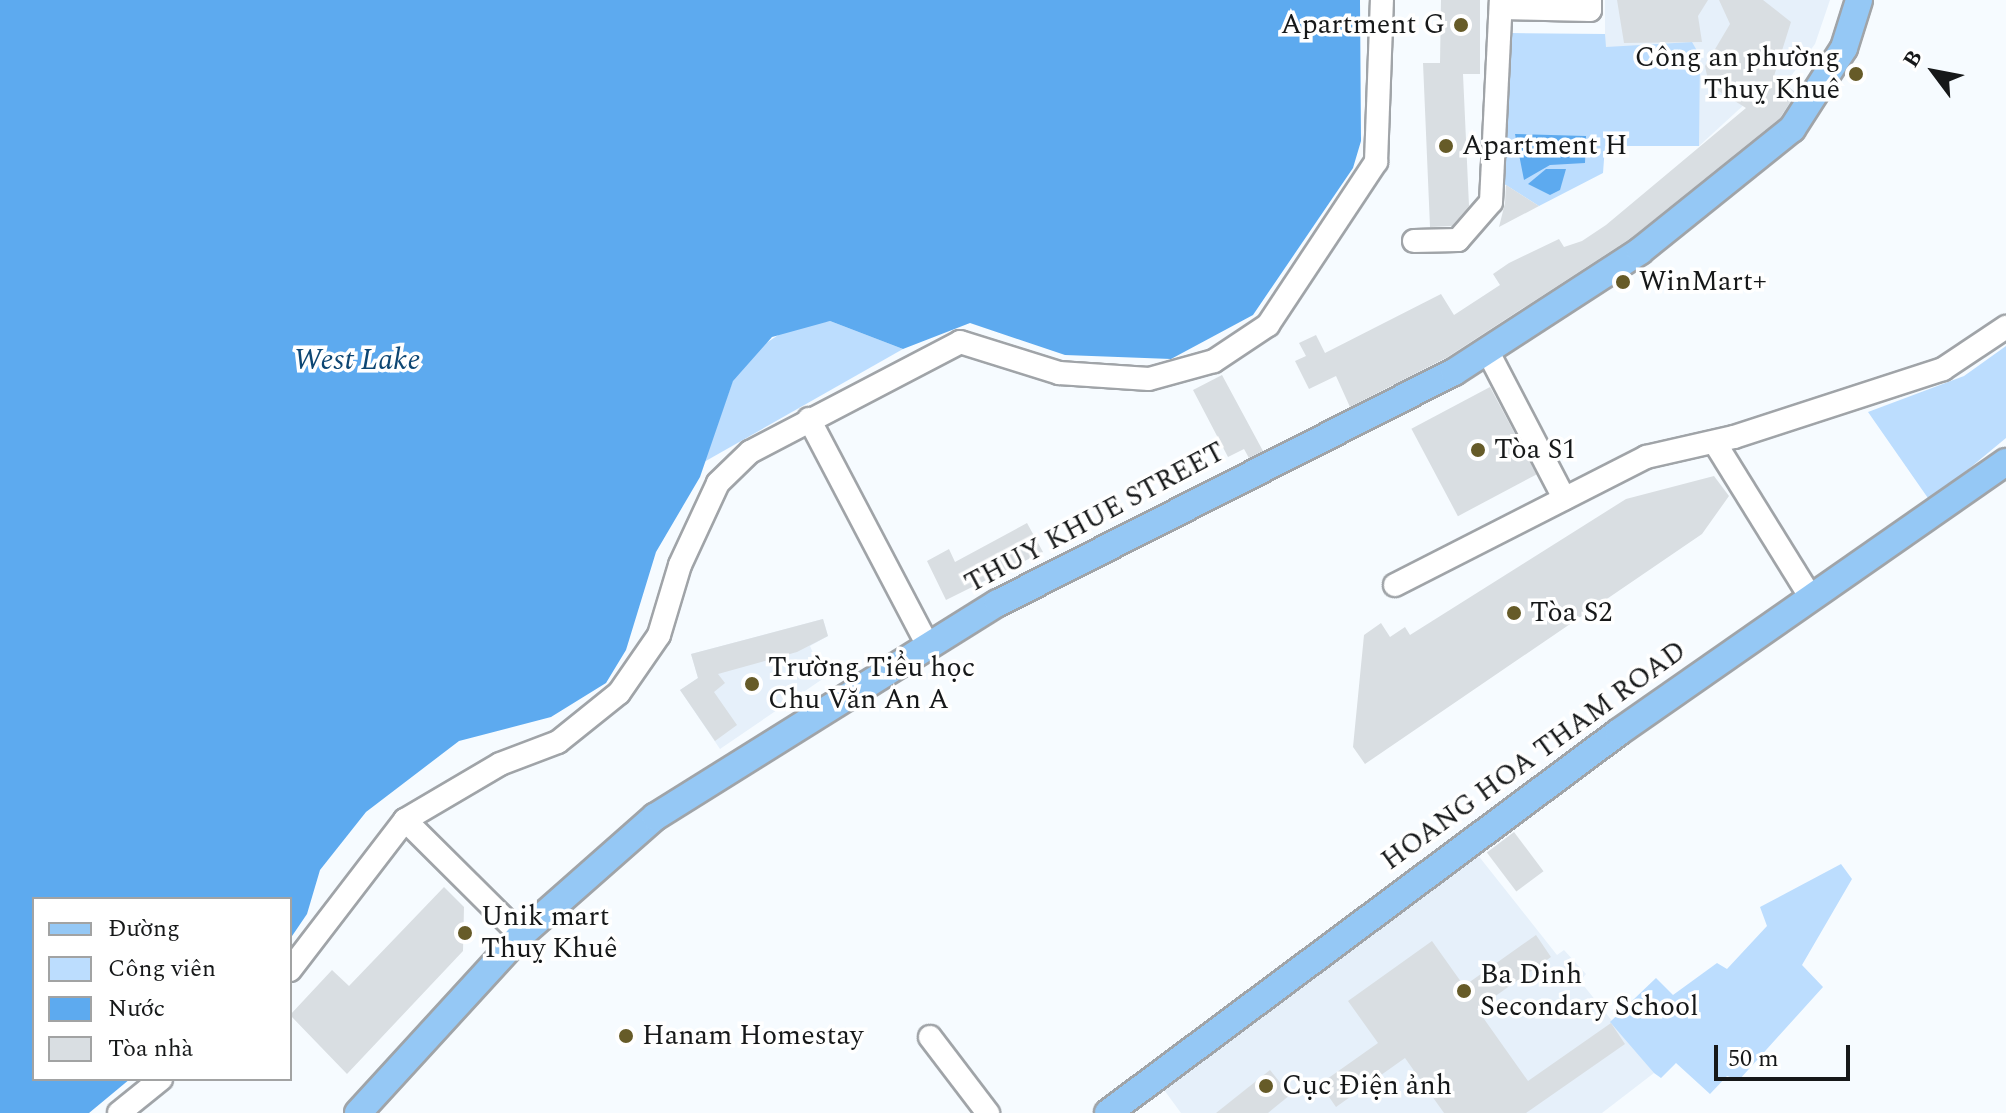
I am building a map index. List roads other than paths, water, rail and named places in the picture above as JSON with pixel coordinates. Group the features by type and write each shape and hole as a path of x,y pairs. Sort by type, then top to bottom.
{"main road":[{"name":"THUY KHUE STREET","path":"358,1113 521,935 655,817 927,644 1488,352 1600,280 1770,150 1810,105 1844,48 1859,0"},
{"name":"HOANG HOA THAM ROAD","path":"1108,1113 1810,596 2006,462"}],"street":[{"path":"292,967 405,820 500,764 558,742 619,693 659,635 680,565 718,483 750,452 960,342 1059,373 1149,379 1182,375 1247,342 1293,292 1376,162 1382,0"},
{"path":"1414,241 1458,240 1491,202 1501,4 1590,10 1590,0"},
{"path":"1395,585 1646,457 1715,443 1943,369 2006,327"},
{"path":"1488,352 1564,498"},
{"path":"809,419 927,644"},
{"path":"1715,443 1810,596"},
{"path":"405,820 521,935"},
{"path":"930,1037 988,1113"},
{"path":"119,1113 159,1081"}],"water":[{"name":"West Lake","path":"0,0 1360,0 1361,141 1353,168 1253,315 1171,359 1065,355 970,323 903,349 830,321 772,337 733,381 700,477 656,552 626,650 606,683 551,717 459,741 366,812 320,870 307,914 292,936 292,897 32,897 32,1081 128,1081 89,1113 0,1113"},
{"path":"1515,134 1586,136 1585,163 1550,165 1524,180"},
{"path":"1546,169 1566,169 1560,190 1550,195 1528,184"}],"place":[{"name":"Apartment G","path":"1461,25"},
{"name":"Công an phường Thuỵ Khuê","path":"1856,74"},
{"name":"Apartment H","path":"1446,146"},
{"name":"WinMart+","path":"1623,282"},
{"name":"Tòa S1","path":"1478,450"},
{"name":"Tòa S2","path":"1514,613"},
{"name":"Trường Tiểu học Chu Văn An A","path":"752,684"},
{"name":"Unik mart Thuỵ Khuê","path":"465,933"},
{"name":"Ba Dinh Secondary School","path":"1464,991"},
{"name":"Hanam Homestay","path":"626,1036"},
{"name":"Cục Điện ảnh","path":"1266,1086"}]}
